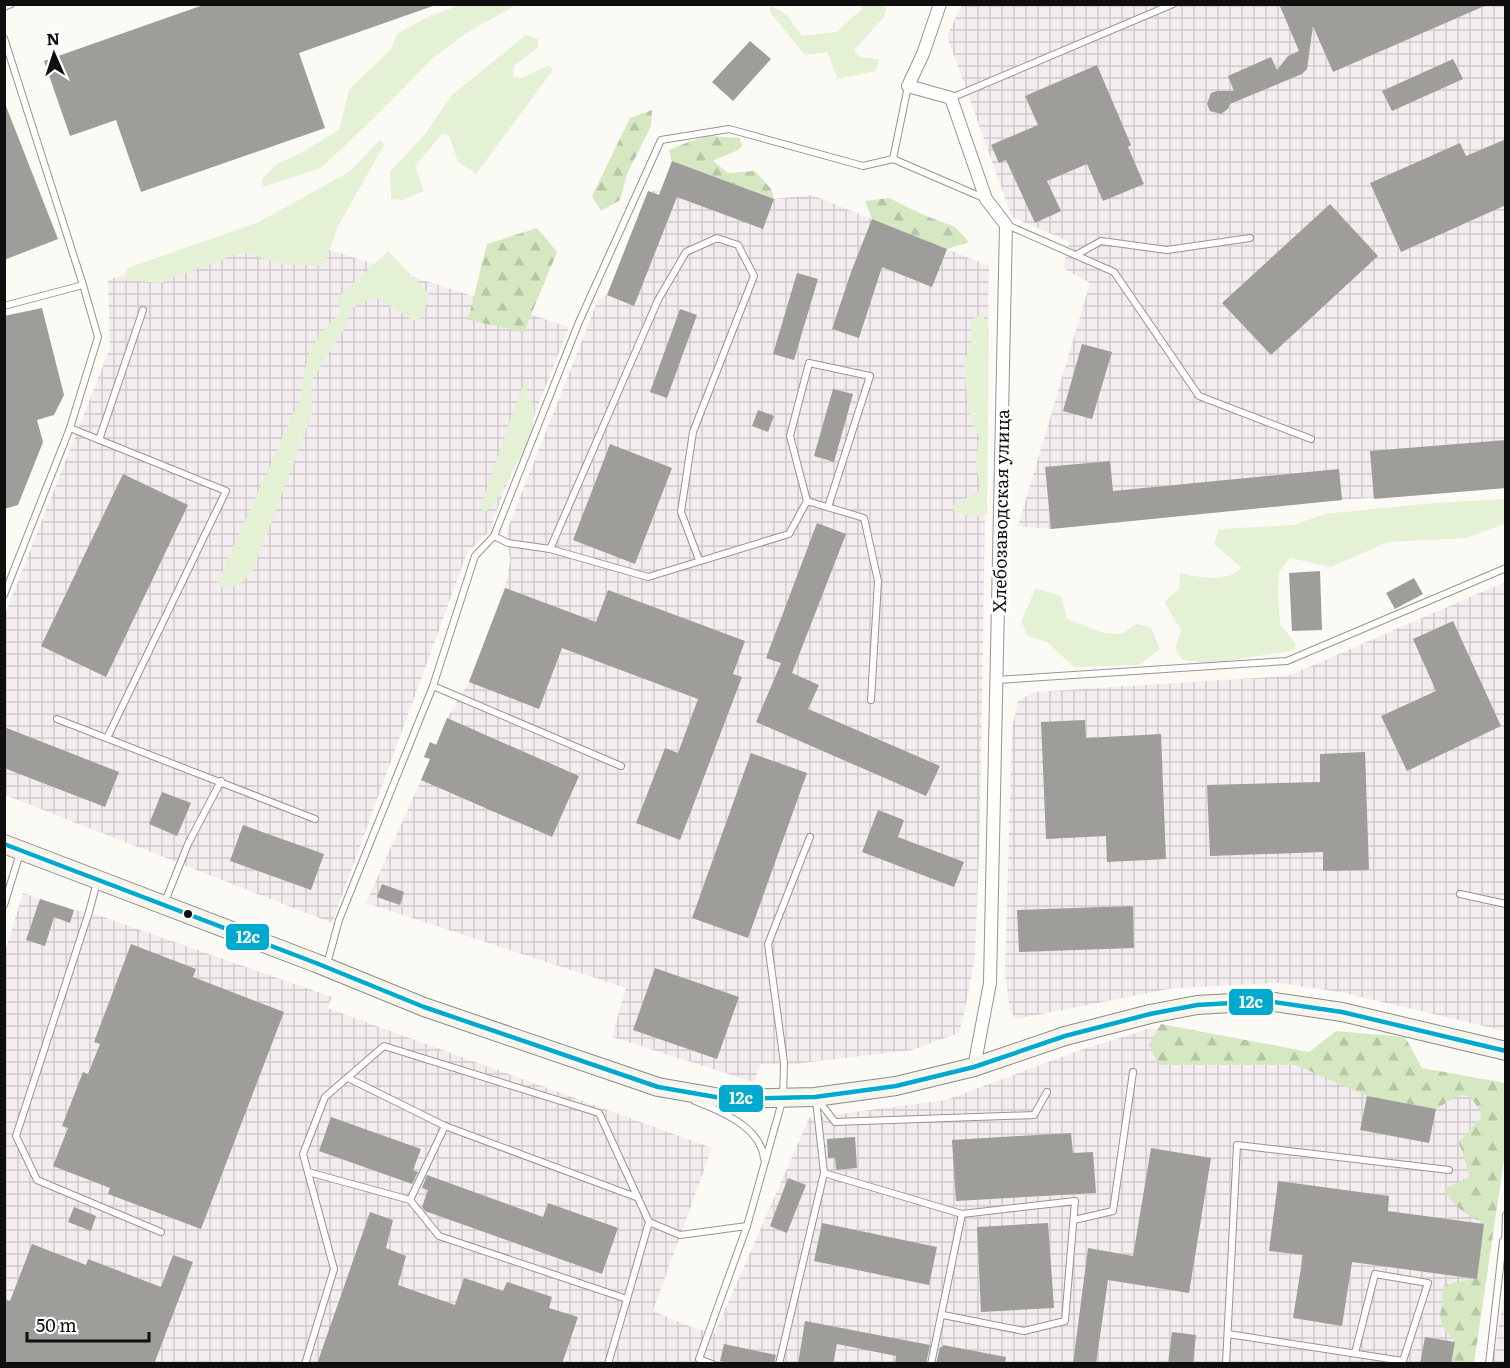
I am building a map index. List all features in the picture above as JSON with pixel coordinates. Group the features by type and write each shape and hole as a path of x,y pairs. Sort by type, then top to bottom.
{"main road":[{"path":"13,847 98,878 424,1007 658,1087 727,1100 816,1098 896,1086 974,1067 1065,1036 1150,1014 1197,1005 1267,1001 1342,1012 1506,1052"}],"street":[{"path":"940,4 923,54 908,86 951,98 986,199 1006,225"},
{"name":"Хлебозаводская улица","path":"974,1067 990,983 1006,225"}],"lane":[{"path":"4,7 11,4"},
{"path":"951,98 1173,4"},
{"path":"4,38 98,337 70,428 4,596"},
{"path":"893,159 908,86"},
{"path":"326,967 339,920 433,686 475,556 494,536 579,322 661,140 729,129 863,166 893,159 986,199"},
{"path":"1006,225 1114,272 1199,396 1311,439"},
{"path":"550,549 658,300 686,252 717,238 738,244 754,276 693,432 681,512 699,560"},
{"path":"1076,255 1101,241 1167,250 1250,238"},
{"path":"4,306 83,285"},
{"path":"99,440 143,310"},
{"path":"494,536 508,543 550,549 648,577 789,534 807,501 790,436 809,363 870,376 828,507"},
{"path":"70,428 226,491 107,738"},
{"path":"807,501 864,518 878,581 871,700"},
{"path":"996,680 1287,661 1506,568"},
{"path":"433,686 621,766"},
{"path":"57,719 315,819"},
{"path":"164,905 188,844 221,781"},
{"path":"712,1364 699,1359 747,1226 783,1098 784,1063 768,944 810,837"},
{"path":"4,905 13,847"},
{"path":"98,878 16,1136 37,1180 161,1232"},
{"path":"1460,894 1506,904"},
{"path":"305,1364 334,1269 303,1154 325,1097 384,1046 599,1113 649,1222 680,1235 747,1226"},
{"path":"1074,1220 1113,1211 1133,1072"},
{"path":"348,1078 445,1126 636,1197"},
{"path":"658,1087 724,1112 748,1130 763,1149 765,1163"},
{"path":"816,1098 835,1122 1034,1115 1047,1092"},
{"path":"779,1364 824,1173 816,1098"},
{"path":"410,1200 445,1126"},
{"path":"1226,1364 1237,1145 1449,1170"},
{"path":"308,1172 410,1200 439,1236 627,1299"},
{"path":"824,1173 962,1214 1075,1201 1065,1321 1024,1331 942,1315"},
{"path":"931,1364 962,1214"},
{"path":"1489,1364 1506,1215"},
{"path":"608,1364 649,1222"},
{"path":"1228,1334 1403,1361 1428,1283 1375,1274 1356,1353"}],"shaded area":[{"path":"962,5 1505,5 1505,488 1342,500 1051,529 1018,526 1090,283 1063,268 1070,242 1012,217 947,36"},
{"path":"672,161 774,199 812,195 989,266 980,828 975,957 959,1033 912,1050 795,1064 761,1064 754,1082 612,1037 626,988 366,903 430,760 424,757 430,742 437,745 447,718 469,682 505,588 510,561 507,530 598,300 607,295 648,191 661,190"},
{"path":"265,229 569,327 488,533 467,553 332,923 5,795 4,617 110,348 108,280"},
{"path":"1505,582 1505,1031 1340,992 1279,983 1174,988 1016,1019 1010,1010 1005,974 1012,728 1018,701 1034,692 1288,676"},
{"path":"23,893 74,910 89,912 332,997 327,1008 712,1148 653,1311 694,1328 715,1333 809,1118 946,1100 1072,1053 1151,1028 1503,1094 1473,1363 5,1363 4,955"},
{"path":"1505,1292 1505,1363 1492,1363"}],"green space":[{"path":"459,5 516,5 468,32 434,57 321,168 263,187 262,179 277,164 301,153 339,130 349,90 391,49 397,34 424,19"},
{"path":"770,5 787,15 802,36 836,32 862,9 860,5 887,5 884,17 854,50 859,57 879,59 876,71 838,79 827,52 805,55 770,12"},
{"path":"526,35 538,39 538,47 514,66 513,77 522,78 549,65 553,70 476,174 458,162 449,135 442,134 415,166 424,191 402,200 391,199 390,172 425,134 452,95"},
{"path":"652,110 651,126 627,174 620,200 601,211 592,196 630,118"},
{"path":"709,136 740,138 742,146 738,150 713,161 728,173 755,171 771,189 774,199 672,161 669,150"},
{"path":"381,139 384,145 338,226 324,266 281,264 242,252 160,283 124,280 127,268 257,223 349,172"},
{"path":"889,198 955,227 969,242 947,249 872,219 865,201"},
{"path":"537,228 557,252 524,332 468,320 487,244"},
{"path":"388,251 429,294 424,314 416,322 375,297 352,308 341,335 311,381 312,414 253,571 240,584 225,589 217,583 301,397 304,372 311,350 323,330 341,313 337,298"},
{"path":"982,313 989,329 987,514 971,517 954,511 952,506 981,490 976,465 979,438 968,411 964,362 971,343 971,320"},
{"path":"529,381 526,395 534,407 532,441 516,464 494,505 482,514 482,501 524,382"},
{"path":"1505,499 1505,524 1466,538 1388,542 1331,567 1290,558 1279,572 1278,594 1280,624 1296,644 1293,651 1210,663 1182,660 1175,649 1181,630 1164,602 1179,589 1180,573 1213,578 1229,576 1242,568 1214,544 1219,529 1294,525 1324,514"},
{"path":"1036,588 1061,596 1067,619 1104,633 1122,634 1136,624 1151,627 1160,649 1139,665 1074,667 1047,642 1028,636 1021,621"},
{"path":"1161,1024 1309,1052 1336,1031 1405,1037 1422,1068 1505,1083 1505,1153 1474,1363 1451,1363 1455,1342 1442,1326 1440,1317 1444,1285 1477,1278 1484,1224 1455,1205 1446,1188 1470,1177 1459,1142 1482,1116 1472,1100 1468,1096 1457,1096 1436,1109 1367,1096 1296,1065 1159,1065 1149,1045"}],"building":[{"path":"206,4 432,4 433,6 299,53 325,128 141,192 116,120 70,136 44,61"},
{"path":"1279,4 1489,4 1333,72 1313,26 1307,69 1302,74 1230,104 1228,109 1221,114 1210,111 1207,104 1211,93 1234,91 1228,76 1271,57 1277,70 1288,56 1299,51"},
{"path":"750,41 771,59 733,101 712,82"},
{"path":"1453,59 1463,79 1392,111 1382,91"},
{"path":"1097,65 1131,145 1128,147 1144,184 1103,201 1087,164 1047,181 1061,211 1035,223 1006,160 999,163 991,145 1038,125 1025,96"},
{"path":"4,101 58,239 4,260"},
{"path":"1506,139 1506,205 1401,252 1370,183 1460,143 1466,156"},
{"path":"672,161 774,199 763,229 677,197 634,306 607,295 648,191 659,195"},
{"path":"1330,204 1378,256 1271,355 1222,303"},
{"path":"872,219 947,249 932,287 882,267 859,338 832,329"},
{"path":"797,273 818,279 794,360 773,354"},
{"path":"42,308 64,395 54,415 37,420 43,442 18,505 4,509 4,316"},
{"path":"680,309 697,315 667,398 650,392"},
{"path":"1082,344 1112,352 1092,419 1063,411"},
{"path":"833,389 853,394 834,462 814,456"},
{"path":"758,410 774,416 768,432 752,426"},
{"path":"1506,440 1506,488 1374,499 1370,451"},
{"path":"610,444 672,468 635,564 573,540"},
{"path":"1110,461 1113,491 1339,469 1342,500 1051,529 1045,467"},
{"path":"123,474 188,505 106,677 41,646"},
{"path":"817,523 846,534 792,673 819,685 808,709 940,766 926,796 756,722 781,663 766,658"},
{"path":"1320,571 1322,630 1292,631 1289,573"},
{"path":"1414,578 1423,594 1395,609 1386,593"},
{"path":"505,588 596,622 608,590 745,641 733,674 742,677 680,840 636,823 665,748 678,753 698,699 562,648 539,709 469,682"},
{"path":"1453,621 1501,726 1407,771 1381,716 1436,691 1413,639"},
{"path":"447,718 579,776 552,837 421,780 430,759 424,757 430,742 436,745"},
{"path":"1085,720 1086,738 1161,734 1166,859 1107,862 1106,836 1046,839 1041,722"},
{"path":"4,727 119,772 105,807 4,768"},
{"path":"1365,752 1369,870 1323,871 1323,852 1210,856 1207,785 1320,782 1320,754"},
{"path":"751,753 807,773 748,938 692,918"},
{"path":"162,792 191,803 177,836 149,824"},
{"path":"878,810 904,820 898,837 964,862 954,887 862,852"},
{"path":"243,825 324,854 311,890 230,861"},
{"path":"382,884 404,892 400,905 377,897"},
{"path":"40,899 74,910 70,923 54,917 45,946 26,940"},
{"path":"1133,906 1134,948 1019,952 1017,910"},
{"path":"131,944 196,969 193,977 284,1012 201,1229 108,1194 110,1188 53,1166 68,1128 62,1126 83,1072 88,1074 100,1044 94,1042"},
{"path":"655,968 739,997 717,1059 633,1030"},
{"path":"1367,1096 1436,1109 1429,1143 1360,1130"},
{"path":"331,1117 421,1149 413,1170 418,1172 412,1184 319,1151"},
{"path":"1071,1133 1073,1153 1093,1152 1096,1193 956,1201 952,1140"},
{"path":"855,1137 857,1168 836,1170 835,1158 828,1158 827,1139"},
{"path":"1151,1148 1211,1158 1189,1293 1108,1280 1096,1364 1073,1364 1088,1248 1133,1256"},
{"path":"427,1175 543,1217 548,1203 618,1228 602,1274 425,1211 422,1207 428,1190 422,1188"},
{"path":"788,1178 806,1185 787,1233 770,1226"},
{"path":"1278,1181 1389,1196 1388,1211 1484,1224 1477,1279 1352,1262 1342,1326 1293,1318 1303,1255 1269,1251"},
{"path":"74,1207 96,1216 91,1231 68,1222"},
{"path":"370,1212 393,1220 386,1248 406,1256 398,1285 455,1305 464,1278 503,1291 507,1282 552,1297 549,1308 578,1317 562,1364 317,1364"},
{"path":"822,1223 937,1247 929,1285 814,1261"},
{"path":"1048,1223 1054,1308 981,1312 977,1227"},
{"path":"32,1244 86,1265 88,1259 161,1287 173,1255 193,1262 154,1364 4,1364 4,1299 10,1301"},
{"path":"805,1321 930,1345 926,1364 895,1364 896,1356 837,1344 833,1364 798,1364"},
{"path":"1172,1332 1196,1335 1193,1364 1168,1364"},
{"path":"1425,1337 1455,1342 1451,1364 1420,1364"},
{"path":"724,1344 776,1355 774,1364 732,1364 720,1361"},
{"path":"943,1345 1006,1357 1005,1364 936,1364 940,1347"}],"transit line":[{"name":"12с","path":"4,844 316,963 424,1007 658,1087 727,1099 815,1097 896,1086 974,1067 1065,1036 1150,1014 1197,1005 1267,1001 1342,1012 1506,1051"}]}
